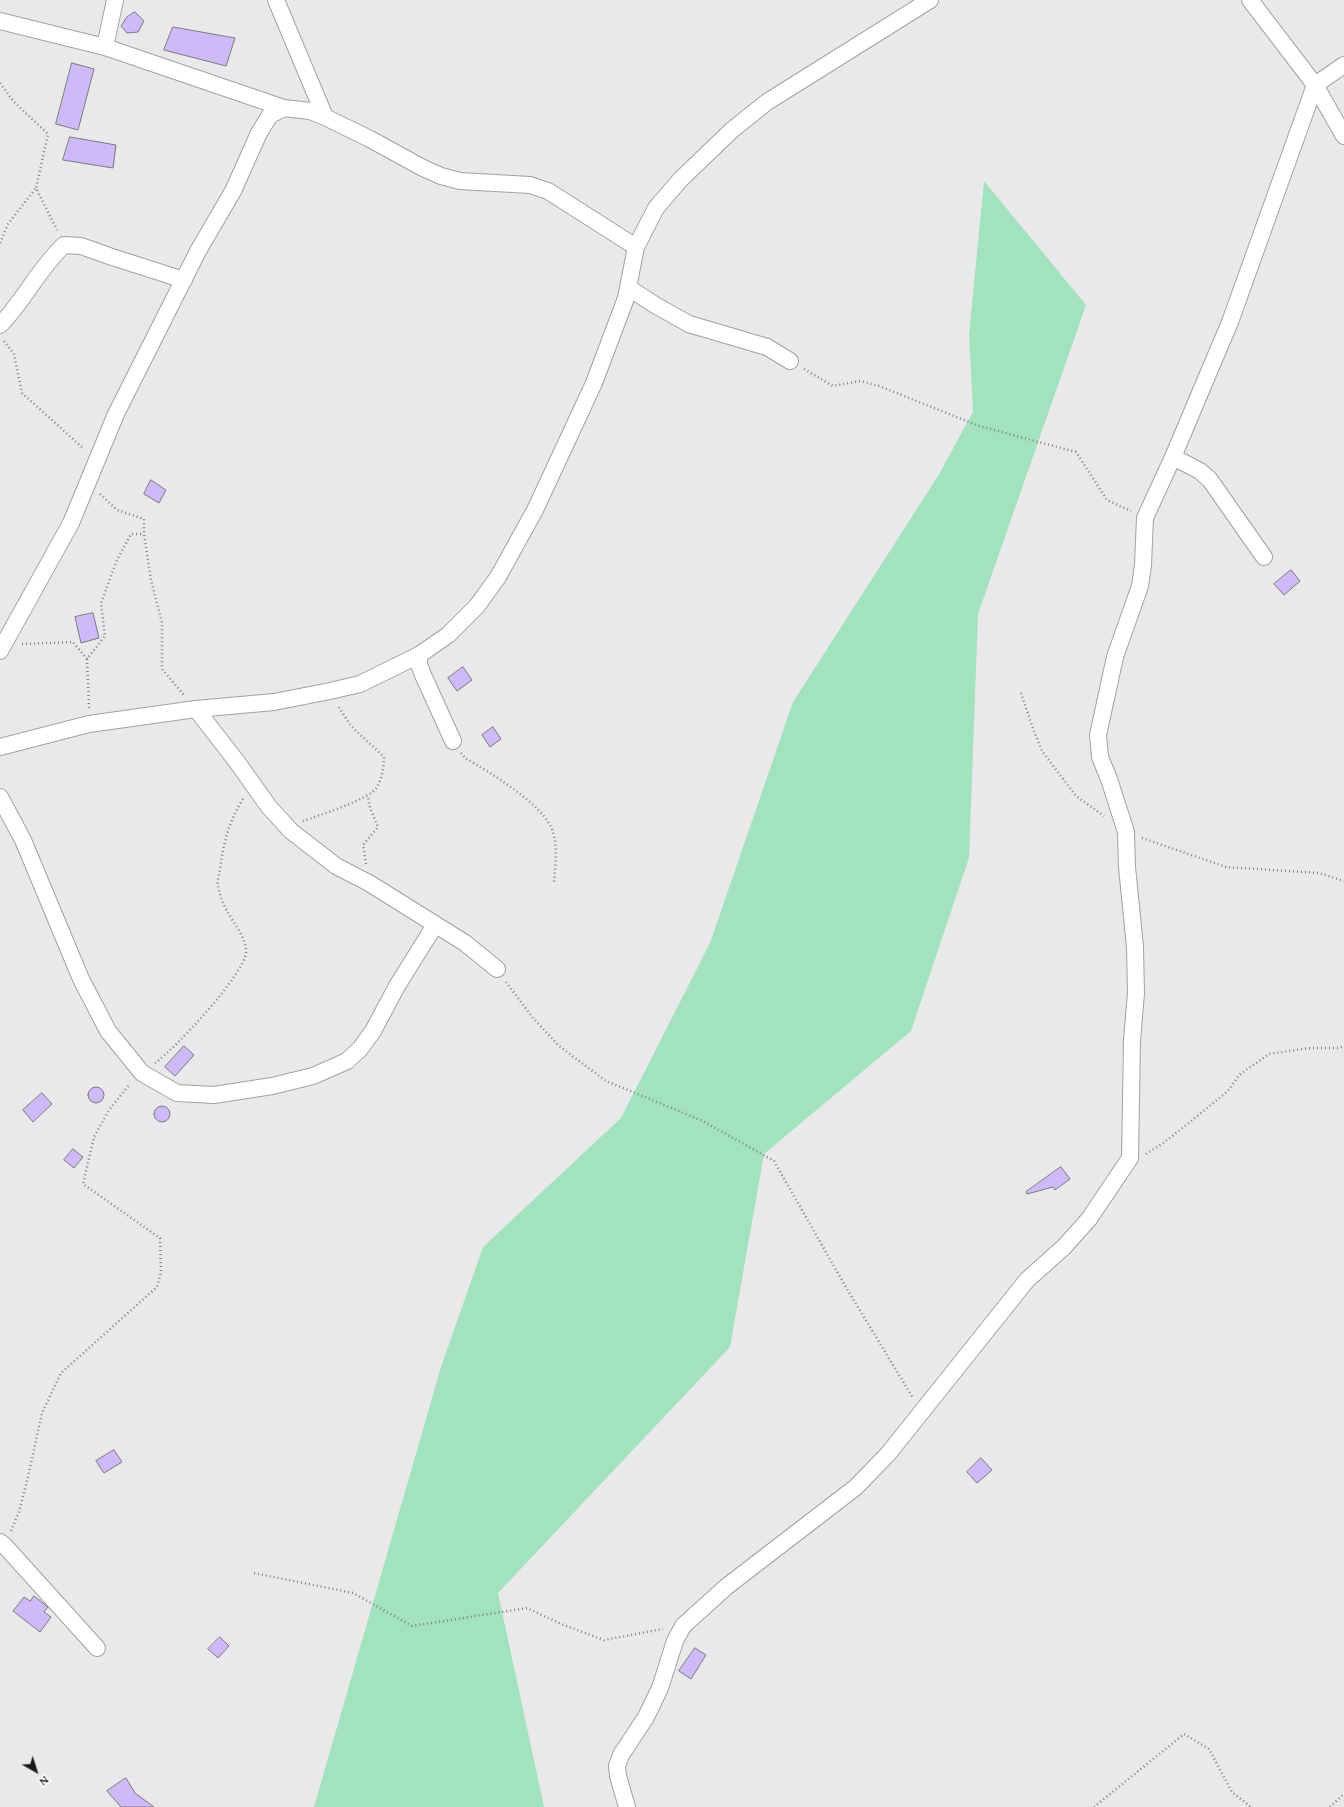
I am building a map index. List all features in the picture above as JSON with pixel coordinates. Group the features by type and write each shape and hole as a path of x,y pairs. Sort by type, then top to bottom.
{"street":[{"path":"105,47 115,0"},
{"path":"276,0 325,117"},
{"path":"0,747 89,724 196,709 274,702 360,684 419,654 453,630 477,606 498,577 535,510 563,452 594,383 618,322 629,288 636,247 656,208 680,180 732,130 767,102 930,0"},
{"path":"1250,0 1315,85 1344,136"},
{"path":"0,21 105,47 284,108 310,111 325,117 441,176 460,181 530,185 548,191 636,247"},
{"path":"627,1807 618,1776 617,1766 621,1755 646,1717 660,1688 675,1641 683,1626 726,1587 856,1488 888,1454 922,1413 975,1343 1027,1280 1064,1246 1090,1219 1130,1158 1132,1040 1136,993 1135,947 1127,867 1126,832 1109,779 1100,757 1098,736 1114,657 1140,586 1143,565 1145,518 1173,457 1230,322 1315,85 1344,65"},
{"path":"1,648 72,522 116,414 198,251 233,191 259,133 270,115 284,108"},
{"path":"0,326 21,302 56,252 64,245 81,246 184,280"},
{"path":"629,288 655,306 689,324 767,347 790,361"},
{"path":"1173,457 1200,471 1210,480 1264,557"},
{"path":"419,654 419,664 423,675 453,741"},
{"path":"196,709 269,808 291,831 336,866 369,883 465,943 497,969"},
{"path":"0,797 23,840 81,979 108,1031 142,1073 177,1093 214,1095 272,1086 313,1076 336,1067 352,1057 373,1031 397,986 435,925"},
{"path":"3,1544 97,1648"}],"path":[{"path":"0,83 14,102 48,134 36,188 8,224 0,243"},
{"path":"36,188 64,245"},
{"path":"0,336 14,354 22,393 97,460"},
{"path":"790,361 833,386 860,380 979,426 1076,452 1107,500 1145,518"},
{"path":"88,483 117,510 144,520 144,534 151,580 162,624 162,669 196,709"},
{"path":"87,659 106,636 101,603 117,560 131,534 144,534"},
{"path":"1,648 73,642 87,659 89,724"},
{"path":"291,831 302,821 368,796 377,787 384,768 384,757 351,726 334,700 330,691"},
{"path":"1021,693 1042,751 1076,796 1126,832 1226,867 1319,873 1344,881"},
{"path":"453,741 465,758 502,781 534,806 548,820 553,831 556,846 554,884"},
{"path":"3,1544 19,1512 37,1440 42,1413 61,1373 157,1287 161,1272 160,1238 83,1184 94,1137 109,1110 121,1094 142,1073 160,1059 186,1034 231,982 242,964 246,951 240,933 226,910 218,885 221,856 233,816 252,783"},
{"path":"368,796 370,808 378,827 363,845 369,883"},
{"path":"497,969 533,1018 559,1046 606,1081 703,1120 774,1161 847,1289 900,1374 922,1413"},
{"path":"1130,1158 1141,1156 1162,1144 1228,1091 1239,1075 1269,1054 1310,1048 1339,1048 1344,1046"},
{"path":"254,1573 353,1593 412,1626 527,1608 561,1624 604,1640 683,1626"},
{"path":"1094,1807 1184,1734 1209,1749 1232,1792 1251,1807"},
{"path":"1330,1807 1344,1794"}],"green space":[{"path":"984,181 1086,305 978,614 969,858 911,1031 764,1154 730,1347 498,1593 544,1807 314,1807 441,1367 483,1247 621,1118 710,943 793,702 938,476 973,412 969,335"}],"building":[{"path":"135,12 144,21 138,32 127,33 121,26 127,17"},
{"path":"173,27 235,38 226,66 164,50"},
{"path":"72,63 94,69 78,130 56,124"},
{"path":"70,137 116,145 113,168 63,160"},
{"path":"151,480 166,490 159,503 144,494"},
{"path":"1291,570 1300,581 1284,595 1274,584"},
{"path":"93,613 99,638 81,643 75,617"},
{"path":"463,667 472,680 457,691 448,678"},
{"path":"493,727 501,739 490,747 482,735"},
{"path":"184,1046 194,1055 175,1076 165,1067"},
{"path":"93,1087 99,1087 104,1092 102,1101 99,1103 93,1103 88,1098 88,1092"},
{"path":"42,1093 52,1104 33,1122 23,1110"},
{"path":"162,1106 169,1111 170,1114 165,1121 162,1122 155,1117 154,1114 159,1107"},
{"path":"73,1149 83,1157 74,1168 64,1160"},
{"path":"1061,1167 1070,1179 1055,1190 1053,1187 1027,1194 1026,1192"},
{"path":"114,1450 122,1462 104,1473 96,1461"},
{"path":"981,1458 992,1470 977,1483 967,1472"},
{"path":"34,1596 48,1607 44,1612 51,1617 40,1632 13,1611 24,1597 30,1601"},
{"path":"220,1637 229,1646 218,1658 208,1649"},
{"path":"695,1648 706,1655 691,1679 679,1671"},
{"path":"126,1778 135,1793 154,1807 121,1807 107,1791"}]}
